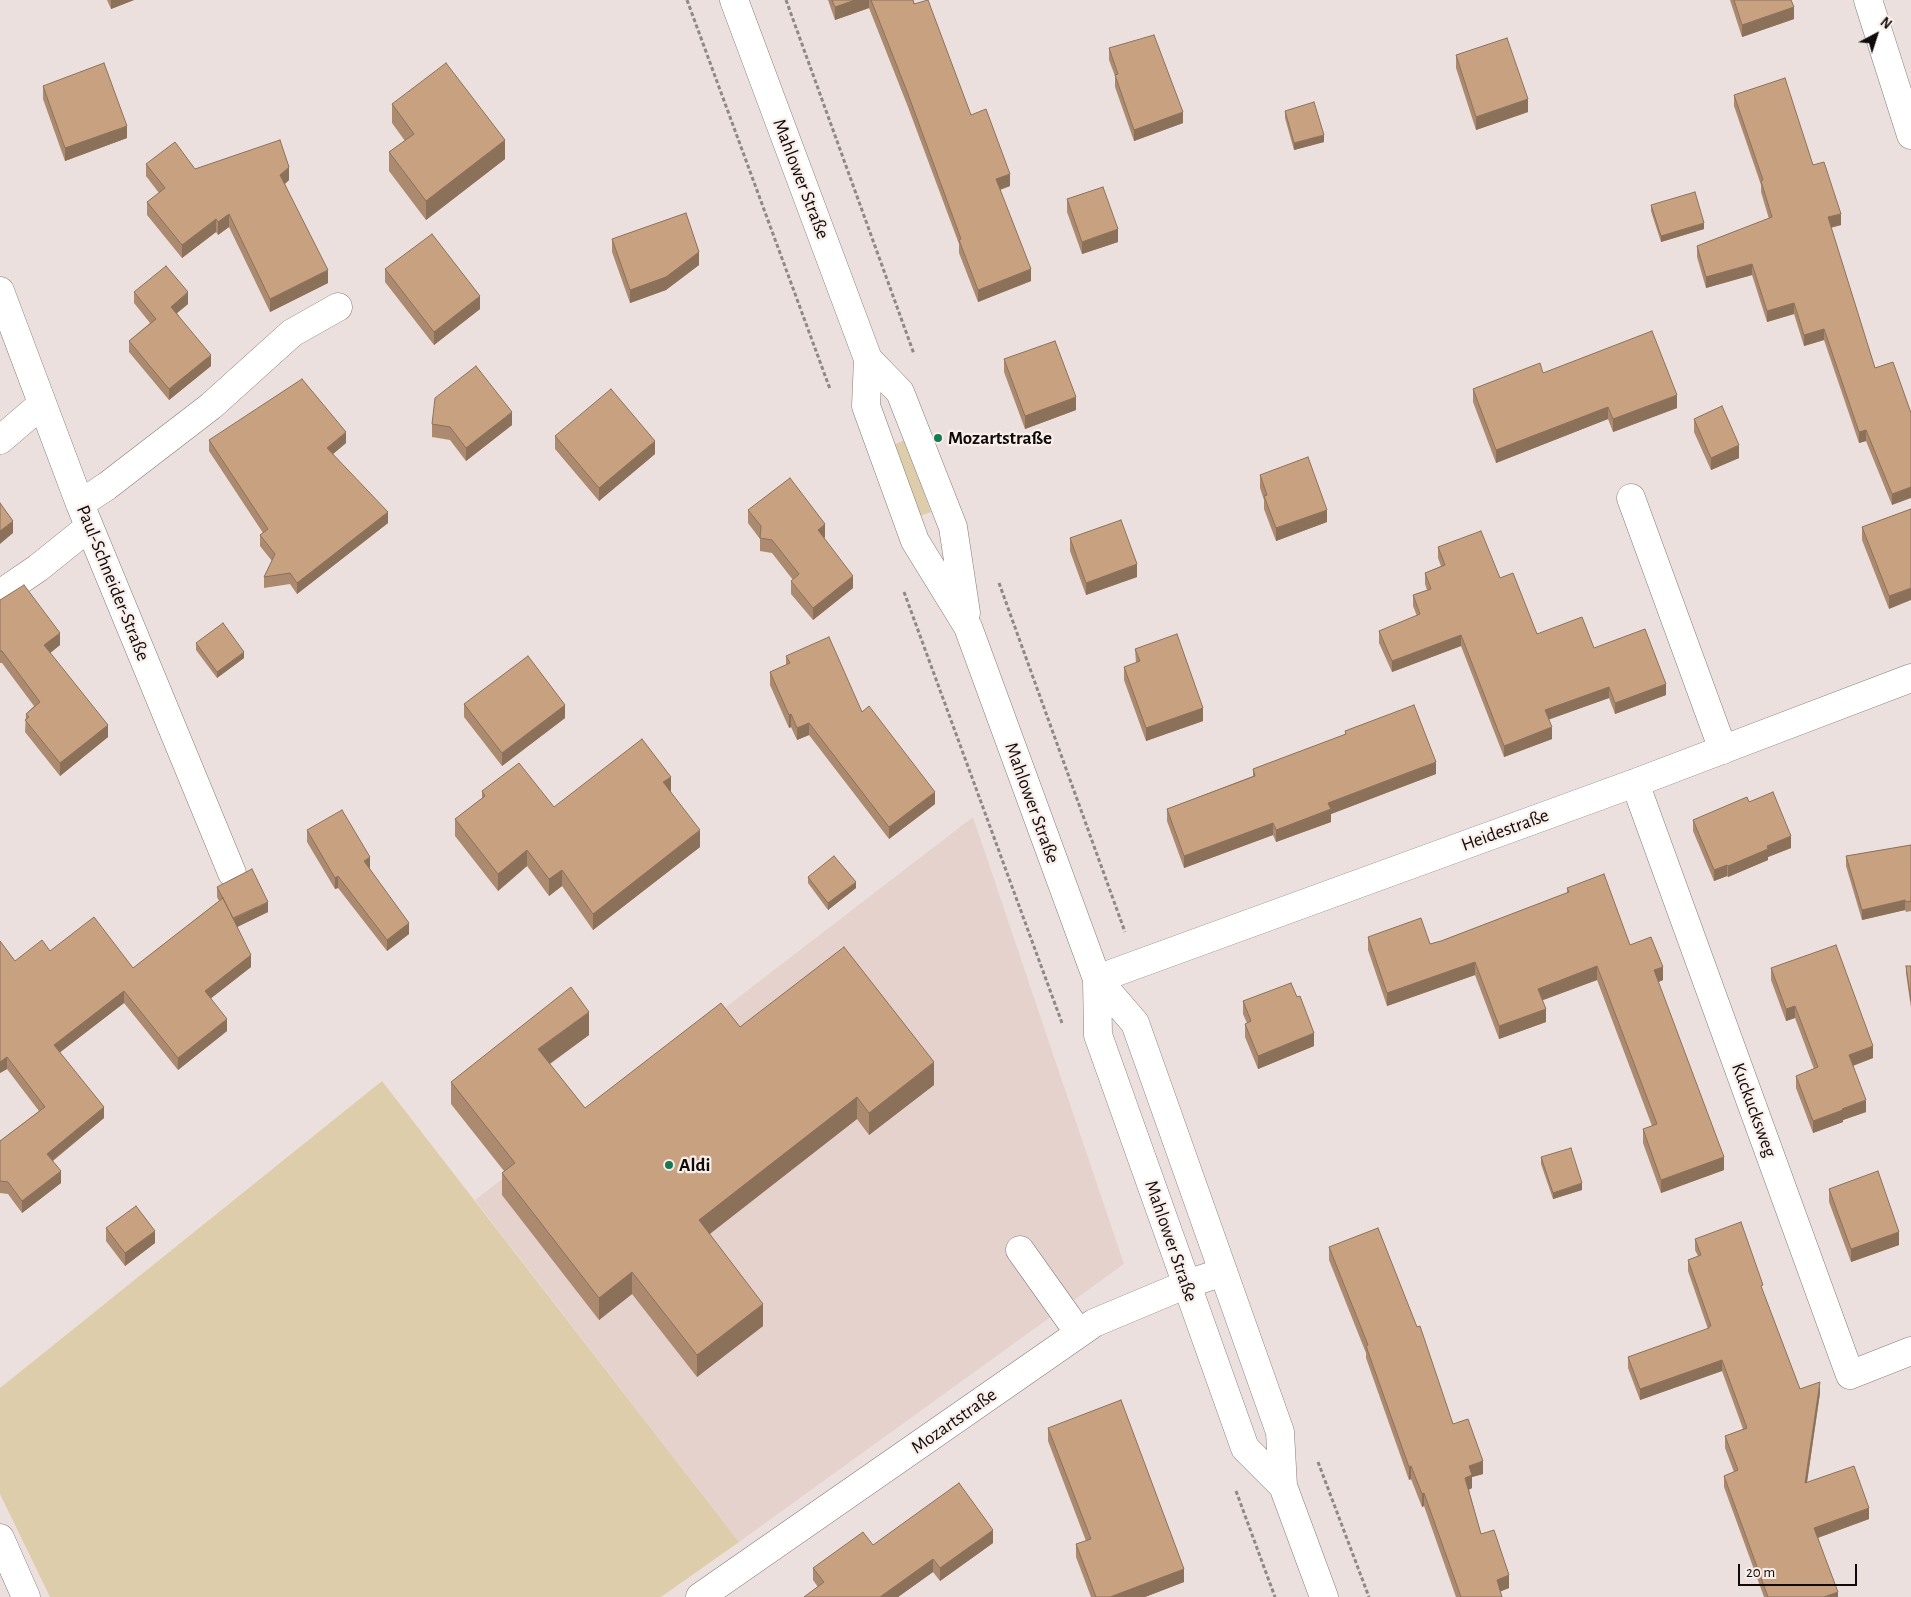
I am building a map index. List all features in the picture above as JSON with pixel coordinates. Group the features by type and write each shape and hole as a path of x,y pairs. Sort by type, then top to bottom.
{"street":[{"name":"Mahlower Straße","path":"734,0 868,359 866,406 915,541 968,627 1097,979 1098,1035 1244,1448 1283,1486"},
{"path":"1868,0 1911,135"},
{"name":"Paul-Schneider-Straße","path":"0,291 84,515 232,873"},
{"path":"0,594 38,568 84,515 106,486 211,406 292,333 338,307"},
{"name":"Mahlower Straße","path":"868,359 900,392 954,527 968,627"},
{"path":"0,440 42,404"},
{"path":"1631,498 1723,750"},
{"name":"Heidestraße","path":"1097,979 1635,783 1911,678"},
{"name":"Kuckucksweg","path":"1635,783 1850,1375 1911,1351"},
{"name":"Mahlower Straße","path":"1097,979 1134,1023 1280,1432 1283,1486 1324,1597"},
{"path":"1020,1250 1079,1333"},
{"name":"Mozartstraße","path":"700,1597 1094,1323 1186,1284 1223,1272"},
{"path":"0,1538 23,1596"}],"path":[{"path":"688,0 832,394"},
{"path":"786,0 916,359"},
{"path":"996,576 1136,965"},
{"path":"902,587 1063,1027"},
{"path":"1317,1458 1368,1597"}],"shaded area":[{"path":"905,440 931,512 920,516 893,445"},
{"path":"973,817 1124,1264 739,1542 475,1200"},
{"path":"382,1081 739,1542 661,1597 50,1597 0,1494 0,1388"}],"building":[{"path":"832,0 855,0 835,7"},
{"path":"871,0 913,0 914,4 928,0 971,115 986,109 1010,174 996,179 1031,269 978,290 908,94"},
{"path":"1734,0 1791,0 1794,7 1742,25"},
{"path":"1154,35 1183,112 1134,130 1115,75 1118,74 1109,48"},
{"path":"1507,38 1528,99 1476,117 1456,55"},
{"path":"104,63 127,126 65,148 43,86"},
{"path":"446,63 505,140 426,201 389,152 414,134 392,104"},
{"path":"1785,78 1813,165 1824,162 1841,214 1828,217 1875,368 1893,362 1911,413 1911,487 1892,494 1866,430 1859,432 1824,329 1804,335 1794,303 1767,311 1752,264 1706,277 1697,246 1772,217 1761,181 1763,180 1734,95"},
{"path":"1314,102 1324,135 1294,143 1285,111"},
{"path":"280,140 289,167 280,175 328,270 270,299 229,214 218,222 216,219 182,245 147,202 165,188 146,164 175,142 195,169"},
{"path":"1103,187 1118,229 1082,242 1067,199"},
{"path":"1695,192 1704,223 1661,236 1651,205"},
{"path":"686,213 699,252 666,277 630,290 612,239"},
{"path":"432,234 480,296 434,332 385,269"},
{"path":"166,266 188,292 171,307 211,355 169,389 129,341 156,319 134,292"},
{"path":"1652,331 1677,395 1613,419 1608,407 1496,450 1473,389 1540,363 1543,373"},
{"path":"1055,341 1076,397 1025,416 1004,359"},
{"path":"476,366 512,412 466,448 450,427 432,424 435,398"},
{"path":"302,379 346,432 327,448 388,512 297,583 290,573 264,577 275,554 260,535 268,529 209,440"},
{"path":"611,389 655,441 599,488 555,436"},
{"path":"1722,406 1739,445 1711,458 1694,419"},
{"path":"1308,457 1327,510 1276,528 1264,496 1267,495 1260,475"},
{"path":"790,478 825,524 818,530 853,576 813,608 791,581 799,574 772,540 760,538 761,526 748,510"},
{"path":"0,503 13,521 0,531"},
{"path":"1911,509 1911,588 1889,596 1862,527"},
{"path":"1121,520 1137,564 1086,583 1070,538"},
{"path":"1481,531 1500,578 1513,573 1537,634 1582,617 1594,648 1645,629 1666,684 1615,703 1609,687 1545,710 1552,727 1504,746 1461,635 1392,661 1379,631 1420,614 1413,595 1431,589 1425,573 1445,565 1438,547"},
{"path":"24,585 60,633 44,645 108,725 60,763 25,720 29,717 26,714 40,702 2,651 0,651 0,600"},
{"path":"223,623 244,652 217,672 196,643"},
{"path":"1177,634 1203,708 1146,728 1124,667 1140,661 1135,649"},
{"path":"829,637 862,712 869,706 935,792 889,827 809,723 797,728 791,714 789,715 770,672 790,663 786,656"},
{"path":"528,656 565,705 502,753 464,704"},
{"path":"1414,705 1436,762 1328,803 1331,809 1276,830 1273,823 1184,856 1167,809 1255,776 1253,769 1346,734 1345,731"},
{"path":"642,739 671,777 663,782 700,830 593,914 562,870 549,879 527,850 498,874 455,819 485,796 482,791 519,763 554,807"},
{"path":"1773,792 1791,836 1767,846 1768,849 1714,870 1693,820 1747,797 1749,802"},
{"path":"342,810 370,857 364,861 409,923 387,940 338,876 335,878 307,830"},
{"path":"1911,845 1911,901 1906,902 1905,900 1862,910 1846,856"},
{"path":"834,856 856,882 828,903 808,877"},
{"path":"252,869 268,902 233,918 217,887"},
{"path":"1604,874 1630,945 1651,937 1663,967 1654,970 1724,1157 1661,1180 1643,1129 1657,1124 1597,966 1538,989 1546,1009 1499,1026 1475,962 1387,993 1368,937 1421,918 1430,944 1569,892 1567,888"},
{"path":"223,898 251,955 205,991 227,1019 178,1058 124,991 54,1045 104,1107 47,1154 61,1171 22,1201 8,1182 0,1181 0,1141 45,1107 7,1057 0,1062 0,941 15,961 42,940 50,951 94,917 133,968"},
{"path":"1836,945 1873,1046 1849,1055 1866,1100 1813,1121 1796,1076 1818,1067 1795,1006 1786,1009 1771,968"},
{"name":"Aldi","path":"844,947 934,1062 869,1113 857,1097 699,1220 763,1304 697,1355 632,1272 599,1298 502,1173 515,1163 451,1082 571,987 589,1012 538,1049 585,1108 721,1003 740,1027"},
{"path":"1906,966 1911,966 1911,1001"},
{"path":"1291,983 1297,997 1300,996 1314,1033 1258,1056 1245,1024 1251,1021 1243,1001"},
{"path":"1571,1148 1582,1183 1553,1193 1541,1157"},
{"path":"1878,1171 1899,1232 1851,1249 1829,1189"},
{"path":"136,1206 155,1231 125,1253 106,1228"},
{"path":"1741,1222 1763,1285 1761,1286 1800,1389 1820,1382 1805,1483 1854,1466 1869,1508 1814,1528 1838,1592 1824,1597 1768,1597 1724,1476 1738,1470 1725,1436 1747,1428 1722,1360 1640,1389 1628,1357 1711,1326 1688,1260 1701,1255 1695,1239"},
{"path":"1378,1228 1417,1327 1420,1326 1453,1424 1468,1419 1483,1461 1469,1466 1472,1475 1465,1478 1481,1534 1494,1530 1509,1575 1497,1580 1502,1597 1461,1597 1424,1493 1422,1494 1411,1466 1409,1467 1366,1346 1368,1345 1329,1247"},
{"path":"1121,1400 1184,1569 1110,1597 1096,1597 1076,1544 1091,1539 1048,1428"},
{"path":"959,1483 993,1530 940,1568 933,1559 880,1597 804,1597 824,1582 813,1568 863,1532 873,1545"}],"place":[{"name":"Mozartstraße","path":"938,438"},
{"name":"Aldi","path":"669,1165"}]}
